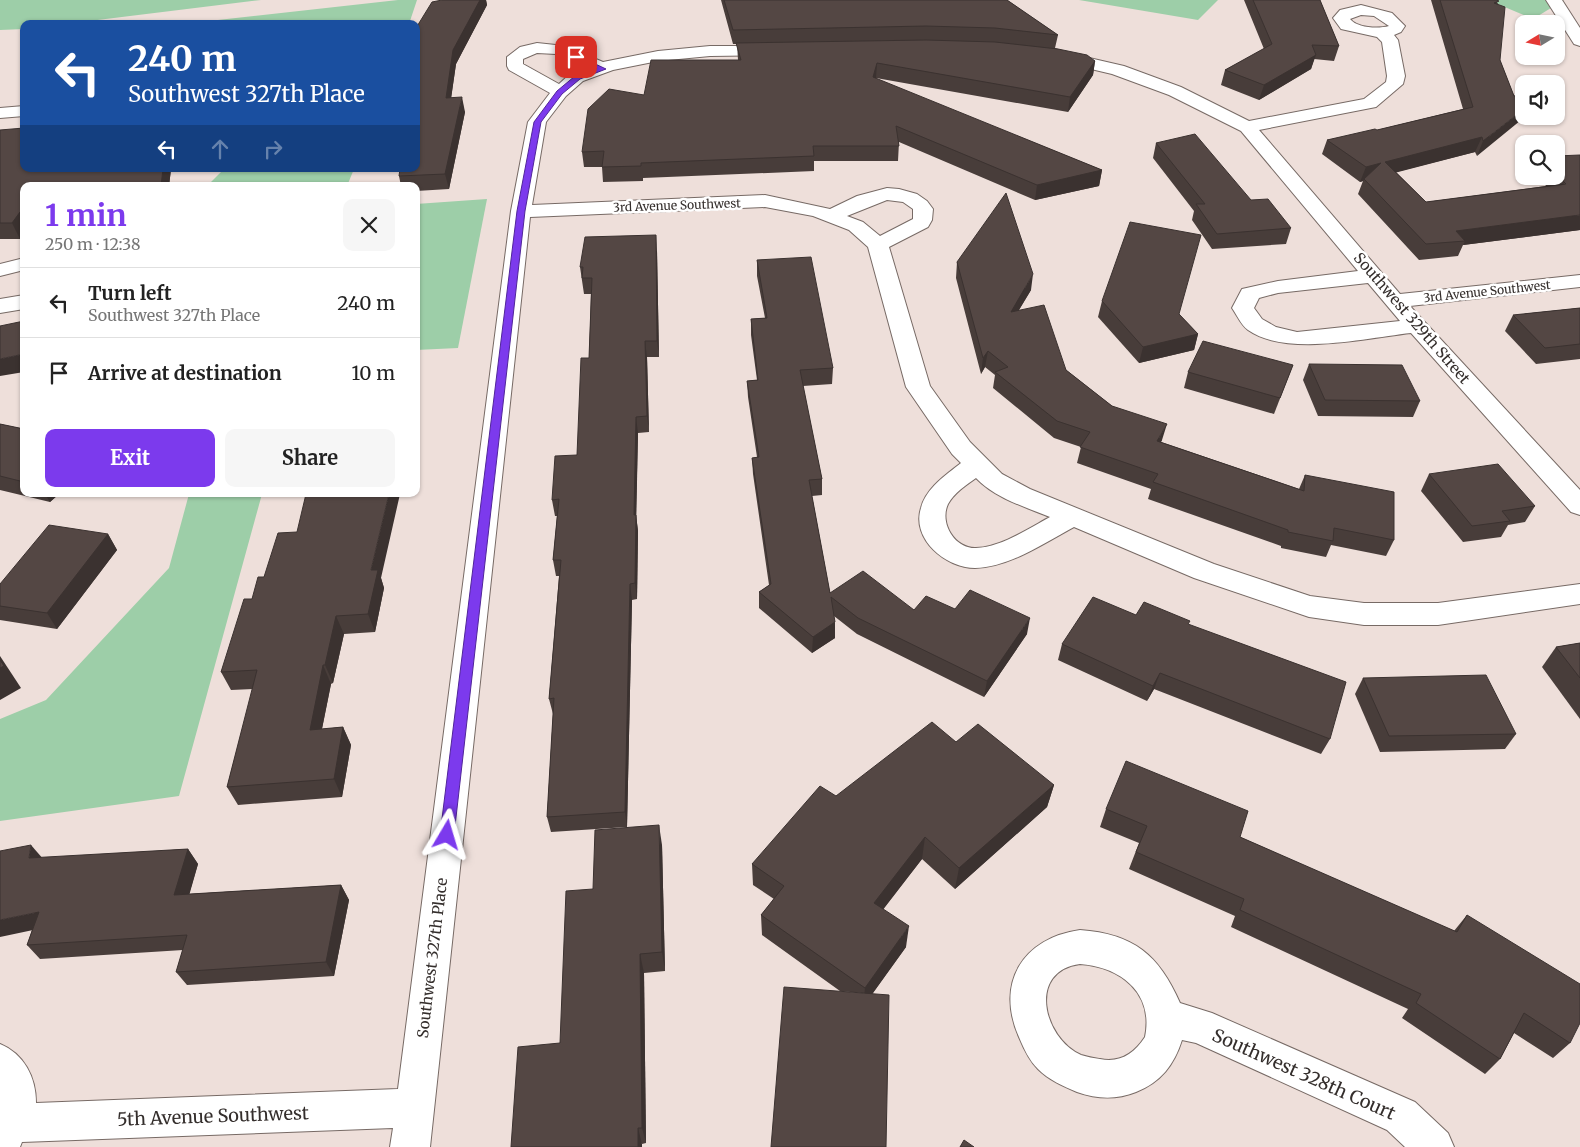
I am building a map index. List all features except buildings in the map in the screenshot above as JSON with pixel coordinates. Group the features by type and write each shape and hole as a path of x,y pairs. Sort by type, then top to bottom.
{"street":[{"path":"1554,0 1580,41"},
{"path":"1047,55 1118,70 1175,92 1247,127 1370,102 1394,84 1396,76 1390,40 1382,33"},
{"path":"560,92 515,66 515,57 528,50 556,48 606,67"},
{"name":"Southwest 327th Place","path":"410,1147 521,211 537,122 560,92 577,77 606,67 667,55 710,51 788,49"},
{"path":"0,113 20,110"},
{"name":"Southwest 329th Street","path":"1247,127 1394,300 1580,506"},
{"path":"831,216 876,196 899,196 919,204 924,210 925,216 921,223 878,245 918,387 961,448 976,464 993,480 1021,496 1204,572 1309,606 1364,614 1438,614 1580,594"},
{"name":"3rd Avenue Southwest","path":"521,211 765,201 818,211 831,216 856,226 878,245"},
{"path":"0,270 20,265"},
{"name":"3rd Avenue Southwest","path":"1374,276 1278,288 1250,294 1243,308 1254,324 1268,332 1297,340 1417,326"},
{"name":"3rd Avenue Southwest","path":"1394,300 1580,281"},
{"path":"0,306 20,303"},
{"path":"976,464 938,498 933,514 938,537 956,556 974,558 1002,552 1072,517"},
{"name":"Southwest 328th Court","path":"1165,1018 1199,1026 1401,1116 1434,1147"},
{"name":"5th Avenue Southwest","path":"0,1063 14,1077 17,1098 6,1134 414,1108"}],"green space":[{"path":"0,0 261,0 98,20 20,20 20,29 0,30"},
{"path":"398,0 417,0 410,20 218,20"},
{"path":"1079,0 1218,0 1198,20"},
{"path":"1488,0 1564,0 1540,15 1524,15"},
{"path":"221,172 353,172 349,182 211,182"},
{"path":"487,199 458,348 420,350 420,204"},
{"path":"188,497 261,497 179,796 0,821 0,719 46,700 169,568"}],"route":[{"path":"447,835 521,211 537,122 560,92 577,77 603,69 576,57"}]}
